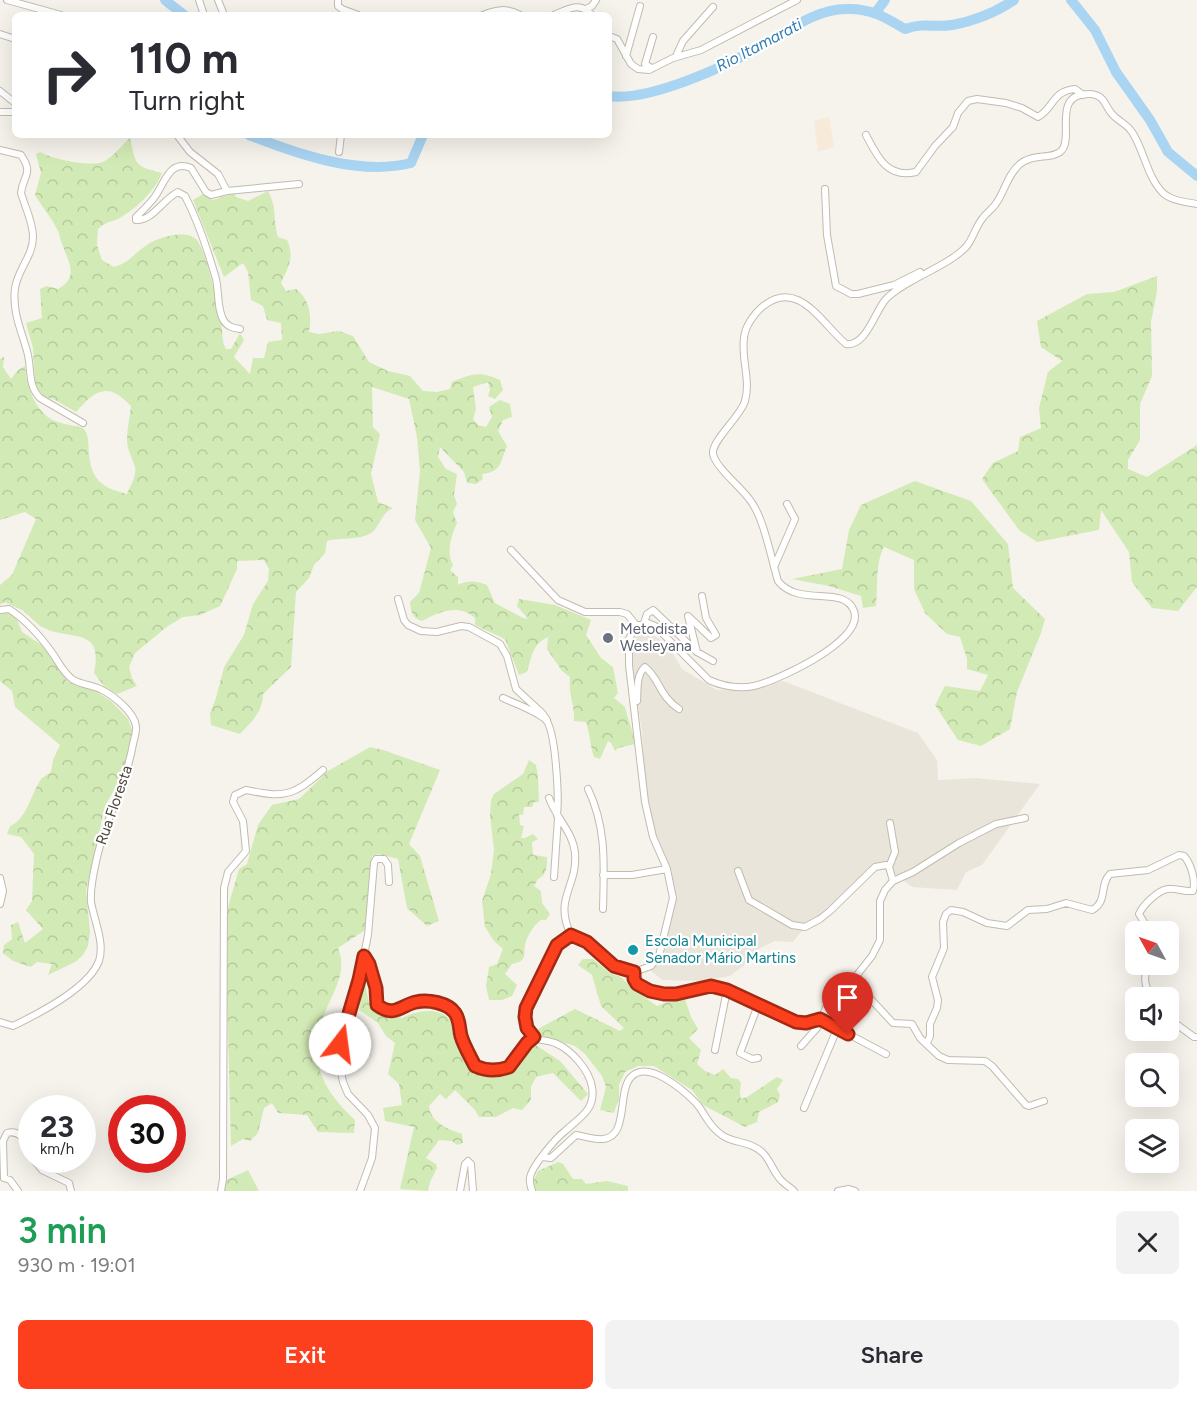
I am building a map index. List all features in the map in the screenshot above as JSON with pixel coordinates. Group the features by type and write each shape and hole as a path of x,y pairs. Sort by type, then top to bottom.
{"street":[{"path":"7,0 50,12"},
{"path":"338,0 338,6 350,12"},
{"path":"586,9 596,0"},
{"path":"612,37 617,39 626,56 638,69 649,70 673,58 701,50 797,0"},
{"path":"560,12 575,6 589,12"},
{"path":"626,56 640,6"},
{"path":"677,54 683,41 713,7"},
{"path":"492,12 502,9 515,12"},
{"path":"653,37 645,66 651,67 687,51 701,50"},
{"path":"866,135 882,162 895,172 904,175 916,172 935,146 953,127 958,113 968,101 977,99 1006,103 1022,108 1038,117 1044,114 1058,94 1075,89 1083,94 1098,95 1113,116 1130,128 1164,194 1175,200 1197,204"},
{"path":"0,91 12,101"},
{"path":"825,189 826,236 836,286 842,291 858,294 894,285 938,265 965,248 982,219 997,202 1007,180 1018,165 1032,157 1058,154 1063,150 1066,110 1073,99 1083,94"},
{"path":"179,138 190,152 218,174 227,191"},
{"path":"339,152 341,138"},
{"path":"0,150 21,155 27,164 28,175 21,186 21,193 33,235 32,250 20,271 15,287 15,306 20,331 28,353 30,382 34,393 40,398 83,423"},
{"path":"240,329 232,328 225,323 222,317 216,280 203,239 184,196 178,192 145,219 136,220 136,217 156,196 172,168 181,165 191,168 206,192 211,195 227,191 299,184"},
{"path":"636,625 644,623 655,626 709,680 736,686 752,686 769,681 834,647 846,636 855,621 855,612 849,602 840,598 794,594 783,588 778,581 758,513 745,493 717,464 713,448 733,424 745,404 747,393 744,338 749,323 769,301 780,297 799,299 846,344 850,344 858,341 867,331 887,298 938,265"},
{"path":"774,567 795,519 787,504"},
{"path":"511,549 558,600 585,612 627,614 636,625"},
{"path":"697,652 688,616 711,638 716,635 708,622 702,596"},
{"path":"398,599 404,620 408,625 421,631 437,632 461,626 469,627 500,644 507,656 516,689 547,720 553,734 559,796 554,877"},
{"name":"Rua Floresta","path":"0,610 9,609 19,615 36,632 65,673 76,681 102,690 119,702 129,712 136,726 130,759 120,792 100,840 92,883 91,900 100,944 99,960 89,976 46,1010 13,1026 0,1022"},
{"path":"644,623 647,615 653,610 697,652 713,661"},
{"path":"549,798 573,842 575,855 572,880 564,902 565,923 571,935 587,942 614,966 634,972 651,966 659,956 673,898 668,869 653,837 645,802 629,665 630,639 636,625"},
{"path":"636,711 638,680 640,671 645,667 665,698 679,708"},
{"path":"503,698 547,720"},
{"path":"221,1191 224,1136 224,888 228,872 246,851 243,821 233,802 235,795 246,790 270,795 294,792 323,770"},
{"path":"588,789 602,828 603,909"},
{"path":"801,1046 817,1028 832,994 853,980 872,956 880,940 880,901 885,890 893,881 913,872 959,843 996,824 1025,818"},
{"path":"890,823 895,852 889,867 893,881"},
{"path":"927,1043 930,1036 930,1024 938,1008 932,977 944,948 943,922 946,914 951,910 987,923 1007,926 1028,910 1047,909 1070,903 1089,910 1094,909 1102,900 1105,882 1110,874 1148,870 1179,855 1184,856 1188,861 1195,885 1193,891 1169,889 1162,891 1139,914 1143,921"},
{"path":"360,1191 372,1158 375,1128 373,1120 348,1094 343,1082 339,1062 340,1044 364,956 376,859 384,859 388,865 389,882"},
{"path":"738,871 749,900 792,925 805,927 830,911 875,867 886,865 889,867"},
{"path":"603,875 632,875 668,869"},
{"path":"0,878 3,891 0,904"},
{"path":"532,1191 530,1176 542,1157 564,1131 587,1112 592,1091 586,1072 570,1052 554,1043 534,1037 527,1028 525,1017 526,1008 557,945 571,935"},
{"path":"364,956 369,964 376,988 377,1005 388,1010 402,1009 416,1002 430,1002 452,1009 458,1017 461,1036 475,1066 483,1070 509,1067 534,1037"},
{"path":"634,972 637,984 664,994 676,994 711,986 727,990 796,1022 806,1023 820,1019 886,1054"},
{"path":"853,980 893,1023 912,1024 920,1038 939,1056 948,1060 985,1061 1026,1105 1044,1101"},
{"path":"715,1050 727,990"},
{"path":"758,1005 740,1053 752,1059 758,1058"},
{"path":"1179,1026 1197,1037"},
{"path":"804,1108 837,1029"},
{"path":"542,1157 551,1158 576,1135 602,1140 611,1137 616,1132 620,1120 624,1089 630,1078 638,1071 648,1070 676,1086 697,1104 719,1134 752,1145 763,1153 781,1180 794,1191"},
{"path":"18,1133 7,1133 3,1141 2,1180 10,1180 18,1191"},
{"path":"460,1191 465,1164 468,1161 471,1164 473,1191"},
{"path":"48,1173 69,1183 71,1191"},
{"path":"838,1191 849,1189 855,1191"}],"shaded area":[{"path":"829,117 834,147 818,152 814,121"},
{"path":"645,629 668,645 682,669 717,690 752,688 783,681 918,733 937,760 938,780 976,778 1040,784 982,865 966,872 957,890 912,887 891,871 874,869 805,927 793,942 775,941 758,949 752,959 730,976 700,981 662,980 651,971 660,957 675,900 669,865 656,839 644,778 642,731 630,657 634,633"}],"green space":[{"path":"130,138 138,163 162,173 151,191 134,208 98,229 97,245 102,260 114,267 119,266 153,241 183,234 196,239 204,254 211,278 224,346 226,349 231,349 240,333 244,340 234,357 250,374 253,358 264,358 268,342 282,340 281,323 267,320 263,306 251,300 248,272 243,263 224,277 193,200 203,194 213,200 234,193 236,197 248,201 268,191 273,203 278,237 287,240 290,251 290,262 281,283 286,291 296,289 307,303 310,314 309,332 319,334 339,331 353,336 369,362 388,371 410,376 423,391 437,392 450,389 452,382 476,374 500,380 503,390 495,399 488,396 490,390 488,382 473,387 476,409 473,419 478,425 486,427 492,417 489,407 500,400 510,404 512,417 503,420 498,431 507,446 497,468 482,474 483,479 476,484 467,483 464,472 440,447 438,457 446,469 457,474 454,495 457,504 453,512 457,523 450,544 453,565 450,570 458,577 458,585 472,582 487,585 495,603 523,618 528,619 517,606 519,599 555,605 591,620 586,635 601,658 613,667 618,693 614,698 625,707 635,744 618,748 615,751 608,741 600,759 594,757 586,722 574,721 570,677 562,671 547,649 548,637 536,647 527,672 519,675 505,639 475,625 475,618 469,613 449,610 422,621 414,616 410,602 419,593 431,548 415,520 420,471 417,437 409,399 372,387 373,427 380,434 371,474 378,502 393,508 386,513 371,533 355,538 327,541 325,553 314,565 309,578 296,592 291,667 263,694 259,711 240,734 211,725 210,713 224,667 244,635 253,604 268,581 269,569 264,560 237,561 237,569 220,606 200,615 183,617 135,653 129,667 137,686 117,694 104,686 94,673 96,658 90,642 44,628 22,610 4,602 0,605 0,585 12,575 36,519 25,512 0,520 0,359 4,357 3,367 11,379 18,370 25,366 32,396 45,415 58,422 83,428 88,437 93,472 100,482 127,494 134,477 135,467 127,439 131,406 123,398 108,391 102,391 89,398 76,412 43,396 35,384 33,348 26,323 42,318 40,289 47,286 58,289 65,284 71,274 58,231 35,195 41,173 36,154 40,152 72,162 99,163 112,156"},
{"path":"1157,276 1157,291 1151,322 1152,376 1140,404 1140,440 1128,460 1128,469 1147,477 1197,445 1197,587 1178,611 1152,608 1132,582 1129,552 1101,510 1099,530 1037,542 1019,530 982,479 993,463 1018,451 1020,437 1041,428 1039,408 1048,372 1062,361 1041,347 1037,321 1087,294 1114,292"},
{"path":"915,481 971,501 1008,544 1013,588 1045,619 1017,692 1010,729 981,746 958,740 935,705 945,686 980,691 988,675 967,669 967,659 960,637 947,634 925,613 914,589 914,560 884,547 878,568 876,606 863,608 861,596 829,586 792,579 842,569 849,530 861,505"},
{"path":"8,613 16,617 22,632 46,648 68,682 90,688 111,701 128,719 133,732 120,779 105,806 86,890 90,932 88,946 75,962 48,975 52,964 37,962 31,967 13,961 3,953 4,945 12,939 11,925 18,922 25,943 43,929 26,910 32,901 34,854 21,837 7,834 10,826 16,823 24,813 43,777 51,772 53,760 60,745 15,707 12,691 0,681 0,614"},
{"path":"370,747 440,770 409,844 420,856 439,921 427,926 407,908 398,859 379,854 372,856 365,930 338,948 341,957 340,973 325,1013 318,1045 320,1072 333,1096 355,1120 354,1133 318,1132 307,1115 278,1113 272,1103 264,1108 258,1133 250,1141 243,1139 231,1146 225,918 239,869 247,864 258,825 272,805 299,799 328,771"},
{"path":"529,760 536,765 539,802 534,802 532,807 524,807 523,815 519,814 520,825 524,826 521,838 533,834 538,839 532,842 533,855 547,857 545,873 534,886 541,891 542,903 550,914 546,920 538,922 530,932 523,958 518,963 512,964 505,974 517,985 512,996 502,1000 489,1000 486,986 489,967 497,964 503,949 494,941 485,927 482,901 491,874 494,850 490,815 491,800 494,794 523,774"},
{"path":"583,959 593,959 610,973 621,977 657,1006 673,1000 685,999 698,1029 689,1038 701,1050 697,1064 705,1071 715,1075 723,1069 731,1078 738,1079 741,1083 741,1099 777,1077 783,1080 777,1089 780,1095 778,1102 759,1112 757,1122 745,1127 703,1105 692,1090 654,1066 638,1066 625,1072 619,1085 619,1098 614,1113 600,1110 606,1087 602,1076 585,1054 575,1046 539,1035 536,1030 575,1009 620,1031 624,1028 601,1006 592,975 578,965"},
{"path":"364,978 369,1003 388,1015 402,1018 431,1011 445,1015 454,1028 454,1040 458,1049 473,1071 494,1072 508,1069 520,1061 534,1044 560,1061 588,1094 581,1101 553,1073 536,1077 531,1087 531,1100 522,1110 513,1108 496,1117 479,1117 455,1090 446,1099 440,1094 429,1106 430,1112 441,1124 462,1134 463,1143 457,1145 452,1141 439,1140 426,1158 436,1164 437,1168 428,1191 400,1189 414,1127 385,1121 383,1108 402,1105 399,1084 388,1074 395,1043 386,1036 378,1023 359,1010"},
{"path":"558,1162 563,1164 573,1179 582,1179 586,1184 607,1181 628,1186 628,1191 536,1191 533,1182 538,1171"},
{"path":"248,1170 259,1191 222,1191 224,1181"}],"waterway":[{"name":"Rio Itamarati","path":"165,0 180,12"},
{"path":"876,12 885,0"},
{"name":"Rio Itamarati","path":"612,96 646,93 690,80 733,61 825,12 846,9 863,10 884,17 905,29 918,26 952,25 968,21 1014,0"},
{"path":"1071,0 1095,30 1116,72 1150,120 1168,152 1197,176"},
{"name":"Rio Itamarati","path":"257,138 308,156 370,167 411,163 422,138"}],"place":[{"name":"Metodista Wesleyana","path":"608,638"},
{"name":"Escola Municipal Senador Mário Martins","path":"633,950"}],"route":[{"path":"340,1044 364,956 369,964 376,988 377,1005 388,1010 402,1009 416,1002 430,1002 452,1009 458,1017 461,1036 475,1066 483,1070 509,1067 534,1037 527,1028 525,1017 526,1008 534,990 557,945 571,935 587,942 614,966 634,972 637,984 650,991 676,994 711,986 727,990 796,1022 806,1023 820,1019 848,1034"}]}
